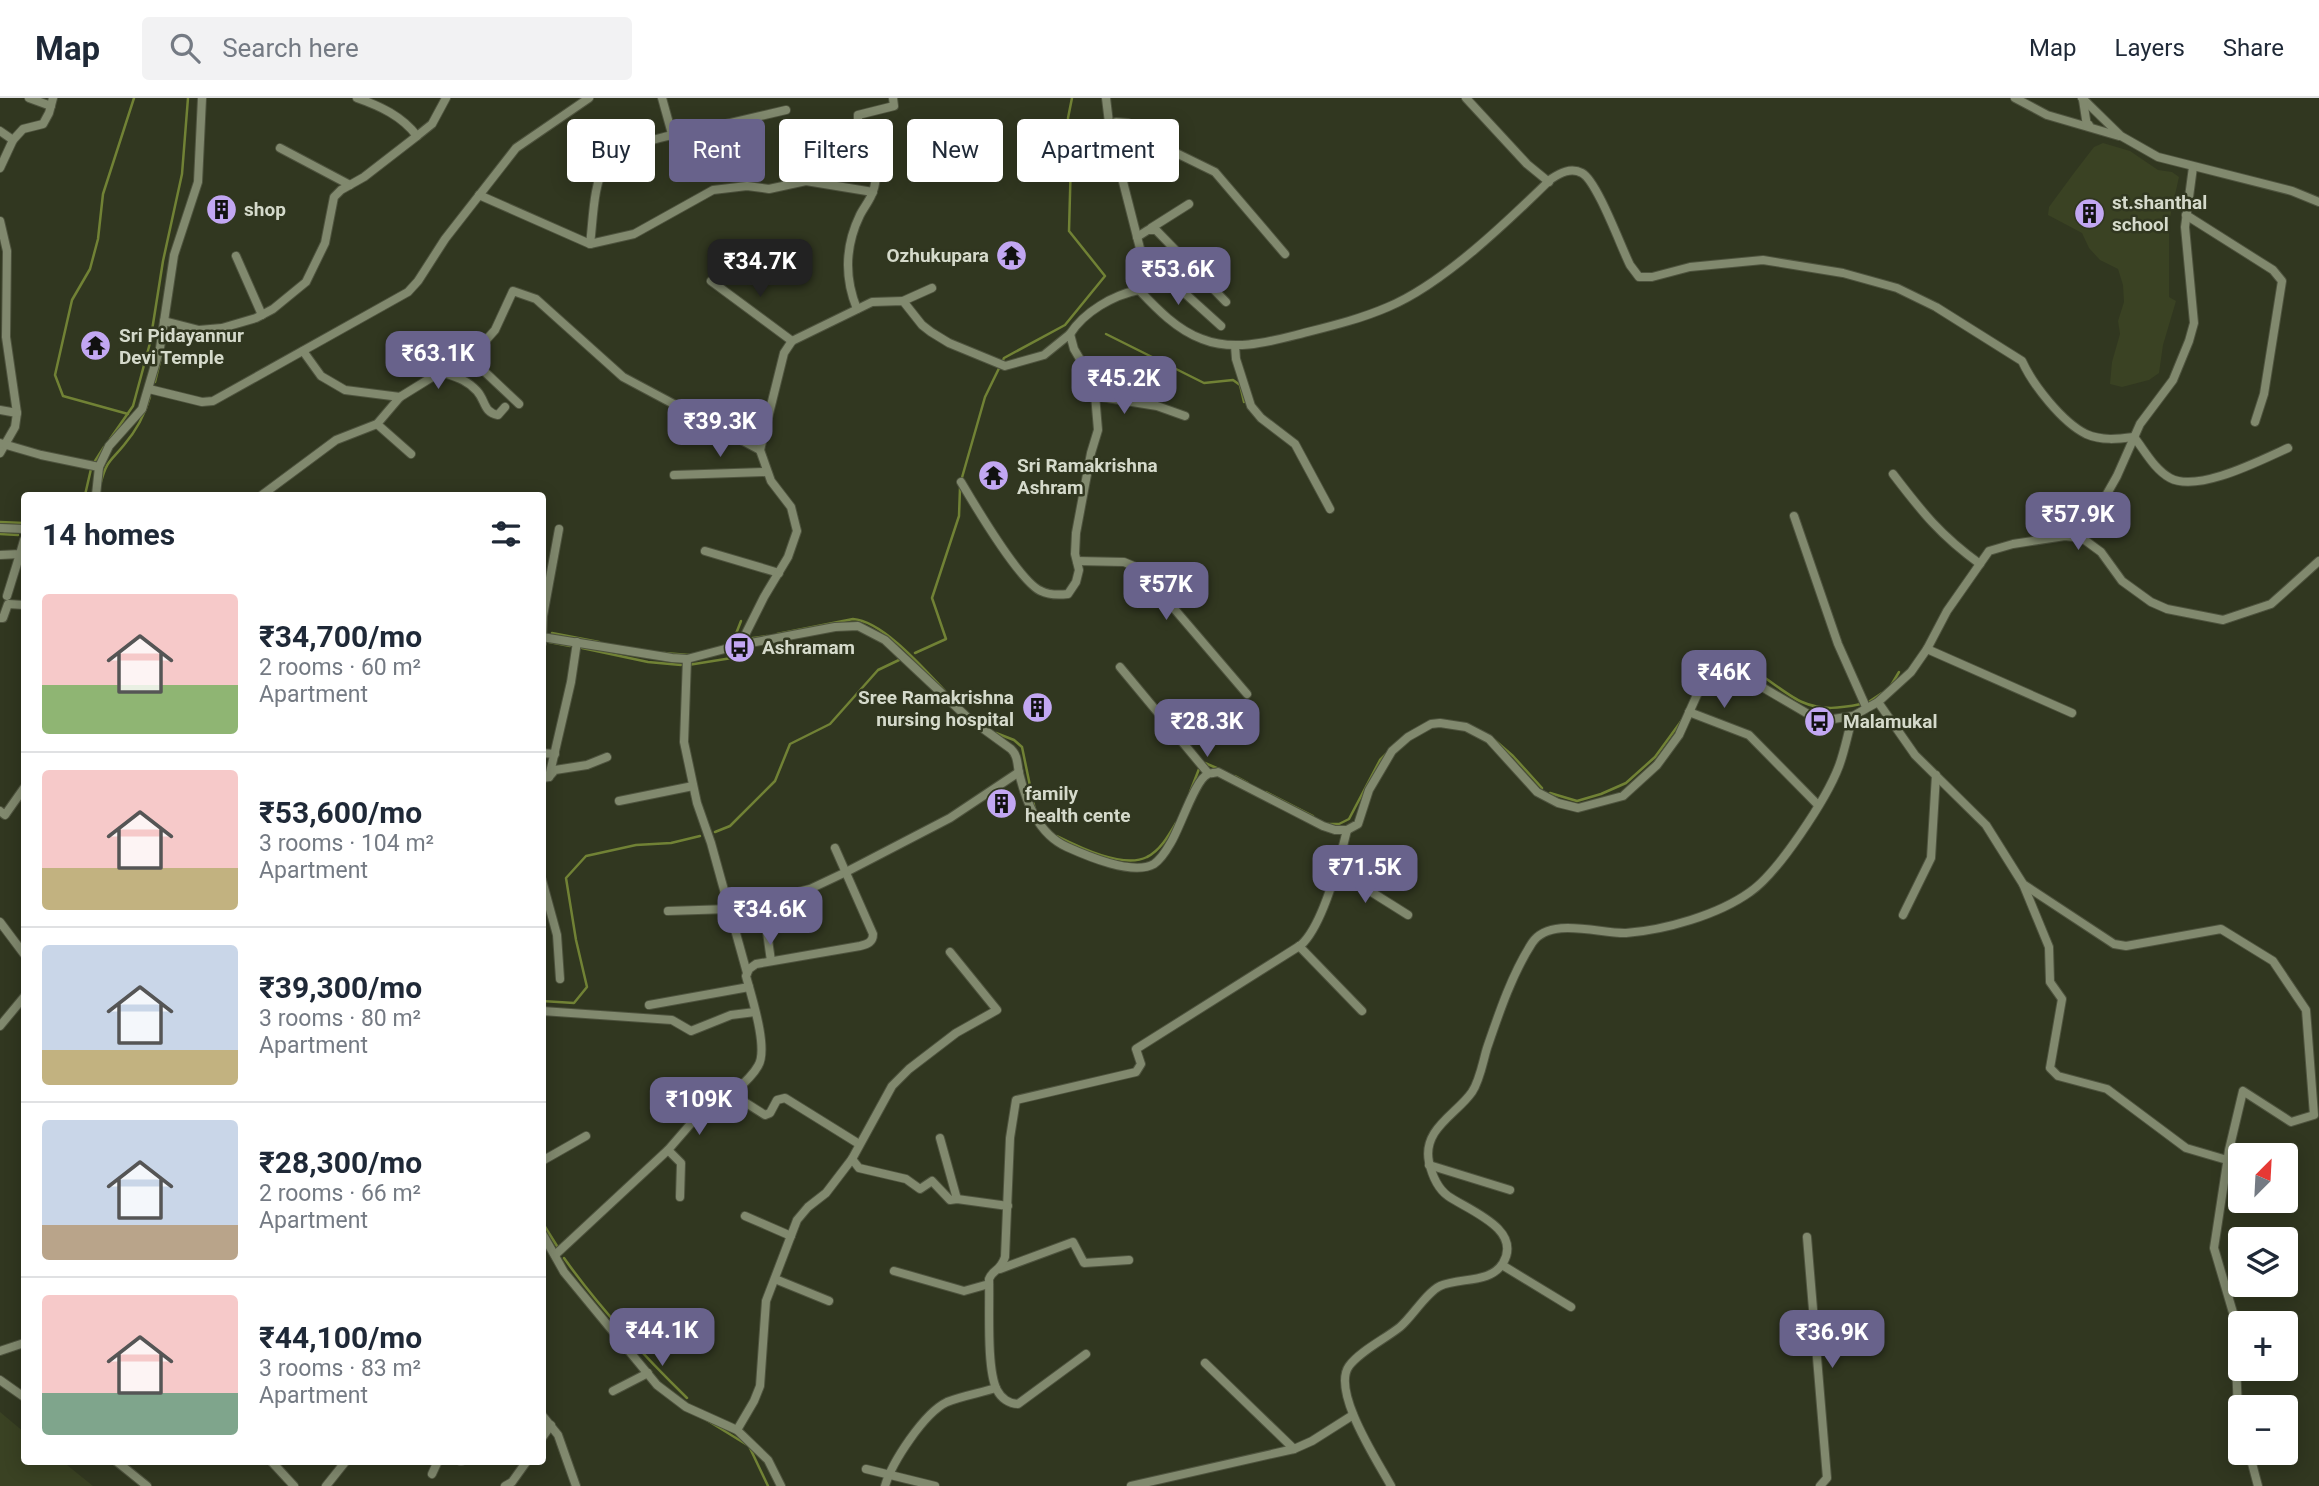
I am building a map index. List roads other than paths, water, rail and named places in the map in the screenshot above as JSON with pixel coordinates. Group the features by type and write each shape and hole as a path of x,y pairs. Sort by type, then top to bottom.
{"street":[{"path":"0,168 13,141 23,129 36,128 43,124 52,102 29,98"},
{"path":"96,492 99,467 109,446 142,409 160,348 174,255 198,182 202,98"},
{"path":"357,98 397,117 409,126 416,136"},
{"path":"164,321 199,330 222,328 273,309 306,282 325,243 334,197 432,124 446,98"},
{"path":"149,389 202,402 214,401 408,292 445,239 516,148 589,98"},
{"path":"662,98 669,126"},
{"path":"858,309 850,292 847,261 852,231 873,192 876,172 874,137 858,130 858,115 894,106 893,98"},
{"path":"1106,98 1109,119"},
{"path":"1466,98 1527,164 1549,182"},
{"path":"2015,98 2047,115 2122,136"},
{"path":"2082,99 2087,126 2105,121"},
{"path":"2082,99 2122,136 2158,157 2292,191 2319,202"},
{"path":"746,119 786,110"},
{"path":"0,131 13,141"},
{"path":"590,244 598,182 606,164 622,153 669,135"},
{"path":"280,148 350,185"},
{"path":"1179,154 1215,172 1284,254"},
{"path":"2082,538 2117,476 2140,424 2173,380 2189,341 2194,323 2185,228 2193,167"},
{"path":"1139,290 1163,315 1199,338 1215,343 1236,346 1282,339 1346,322 1398,302 1452,267 1549,182 1569,171 1581,173 1595,188 1630,265 1639,277 1652,277 1690,267 1763,260 1843,273 1897,288 1936,307 2022,361 2029,376 2060,413 2086,433 2111,440 2134,437"},
{"path":"479,195 590,244 634,234 713,190 747,186 769,189 806,181 873,192"},
{"path":"1124,182 1144,264 1139,290"},
{"path":"1137,237 1189,204"},
{"path":"2186,215 2273,270 2282,281 2264,394 2255,422"},
{"path":"0,221 7,251 6,337 17,414 15,427 1,447 99,467"},
{"path":"1148,230 1156,230 1226,302"},
{"path":"236,256 262,315"},
{"path":"1144,264 1159,270 1221,326"},
{"path":"711,281 792,341"},
{"path":"740,645 789,557 797,531 791,507 766,472 760,450 784,353 792,341 858,309 872,303 903,301 932,288"},
{"path":"903,301 931,332 1005,366 1044,355 1100,306 1139,290"},
{"path":"266,492 336,440 377,424 400,397 468,356 495,330 513,291 537,299 624,377 760,450"},
{"path":"961,482 1007,554 1040,591 1068,594 1076,582 1079,570 1076,533 1098,430 1094,383 1074,349 1070,334"},
{"path":"1236,346 1236,359 1251,406 1261,418 1295,444 1330,509"},
{"path":"303,351 321,376 345,390 400,397"},
{"path":"468,356 519,404"},
{"path":"441,372 464,380 477,391 485,409 494,415 498,415 505,407"},
{"path":"1095,396 1157,406 1185,416"},
{"path":"0,410 17,414"},
{"path":"377,424 411,454"},
{"path":"2134,437 2158,469 2171,479 2183,482 2198,481 2237,470 2288,448"},
{"path":"674,475 766,472"},
{"path":"1893,474 1931,523 1953,545 1979,564"},
{"path":"1794,516 1838,644 1866,707"},
{"path":"0,528 21,529"},
{"path":"546,600 559,530"},
{"path":"546,639 687,659 740,645 858,625 885,640 967,717 1011,749 1016,755 1019,772 1036,820 1051,837 1066,847 1120,866 1135,868 1146,867 1161,858 1180,829 1200,779 1208,773 1218,772 1323,826 1347,830 1358,824 1369,790 1392,751 1408,737 1431,724 1466,727 1489,739 1537,792 1558,803 1578,808 1623,796 1657,765 1679,735 1709,668 1728,667 1820,721 1853,716 1878,702 1911,672 1947,611 1989,551 2013,544 2065,536 2082,538 2101,552 2122,581 2151,602 2167,609 2223,620 2271,604 2319,561"},
{"path":"7,596 21,550"},
{"path":"705,551 779,573"},
{"path":"0,555 20,554"},
{"path":"1077,561 1124,562 1136,567 1247,694"},
{"path":"0,618 3,618 8,604 21,605"},
{"path":"546,777 555,754 577,642"},
{"path":"1927,649 2072,713"},
{"path":"687,659 684,742 693,786 747,973 762,1059 758,1067 732,1094"},
{"path":"1120,667 1208,773"},
{"path":"1878,702 1915,755 1986,825 2023,884 2049,947 2050,982 2063,999 2050,1068 2052,1072 2107,1089 2186,1148 2227,1160"},
{"path":"1689,712 1749,735 1818,805"},
{"path":"1391,1486 1353,1415 1344,1381 1346,1371 1353,1361 1401,1326 1438,1286 1488,1276 1502,1265 1508,1253 1506,1240 1482,1214 1447,1195 1435,1181 1429,1165 1430,1143 1440,1123 1473,1091 1504,999 1534,940 1544,933 1564,928 1624,933 1683,922 1717,910 1752,891 1788,851 1818,805 1839,766 1853,716"},
{"path":"546,753 555,754"},
{"path":"546,777 555,770 587,765 607,757"},
{"path":"771,961 764,911 769,899 810,889 846,872 950,818 1019,772"},
{"path":"1903,915 1931,858 1936,775"},
{"path":"620,801 693,786"},
{"path":"0,811 5,815 21,792"},
{"path":"1000,1269 1005,1257 1010,1138 1016,1100 1136,1072 1141,1064 1136,1049 1299,946 1309,936 1338,871 1347,830"},
{"path":"747,973 756,964 871,942 873,934 835,848"},
{"path":"1338,871 1408,915"},
{"path":"2023,884 2115,944 2126,946 2221,929 2273,961 2306,1010 2314,1115 2291,1122 2243,1091 2227,1160 2214,1248 2234,1316 2239,1395"},
{"path":"546,895 557,935 560,979"},
{"path":"668,911 729,909"},
{"path":"0,922 21,950"},
{"path":"1299,946 1362,1011"},
{"path":"737,1430 760,1386 766,1301 803,1212 826,1193 852,1159 892,1086 909,1069 956,1033 997,1010 950,952"},
{"path":"649,1005 749,987"},
{"path":"0,1026 21,1001"},
{"path":"546,1011 672,1020 691,1031 731,1015 755,1012"},
{"path":"555,1255 668,1150 700,1113 727,1093 765,1115 770,1113 777,1100 785,1098 859,1144"},
{"path":"546,1159 586,1136"},
{"path":"940,1138 957,1199"},
{"path":"668,1150 681,1163 680,1197"},
{"path":"852,1159 859,1168 906,1178 920,1189 932,1181 950,1200 1007,1206"},
{"path":"1429,1165 1510,1190"},
{"path":"745,1216 791,1236"},
{"path":"1807,1237 1827,1478 1820,1486"},
{"path":"546,1240 564,1272 656,1385 686,1407 737,1430 768,1460 781,1486"},
{"path":"1086,1354 1021,1403 1007,1401 996,1388 992,1370 990,1276 1000,1269 1073,1242 1084,1263 1129,1260"},
{"path":"1502,1265 1571,1307"},
{"path":"894,1271 964,1291 989,1284"},
{"path":"775,1279 829,1301"},
{"path":"0,1351 21,1344"},
{"path":"1205,1363 1294,1449"},
{"path":"613,1391 648,1373"},
{"path":"0,1380 21,1395"},
{"path":"884,1486 888,1474 924,1420 945,1403 996,1388"},
{"path":"1131,1486 1294,1449 1353,1415"},
{"path":"546,1419 564,1451 576,1486"},
{"path":"546,1432 551,1425"},
{"path":"275,1465 294,1486"},
{"path":"326,1486 343,1465"},
{"path":"432,1474 436,1465"},
{"path":"505,1486 512,1482 524,1465"},
{"path":"2252,1465 2258,1486"},
{"path":"130,1466 147,1486"},
{"path":"866,1469 935,1486"}],"waterway":[{"path":"128,414 63,396 55,375 72,300 90,269 98,239 103,194 134,98"},
{"path":"110,439 133,406 150,343 163,261 182,174 188,98"},
{"path":"961,481 985,397 1004,358 1065,325 1105,276 1069,231 1071,158 1068,118 1072,98"},
{"path":"166,333 194,332"},
{"path":"1106,334 1204,383 1233,380 1240,385 1244,402"},
{"path":"155,382 162,353"},
{"path":"101,482 107,465 128,440 143,416 150,397"},
{"path":"95,461 104,447"},
{"path":"86,492 91,469"},
{"path":"915,653 946,639 932,598 959,516 960,488"},
{"path":"0,522 21,523"},
{"path":"0,534 18,535"},
{"path":"777,634 853,619 865,622 903,648 945,691"},
{"path":"732,644 741,621"},
{"path":"552,633 599,642"},
{"path":"746,639 767,636"},
{"path":"549,642 570,646"},
{"path":"582,648 648,662 681,665"},
{"path":"664,653 689,655"},
{"path":"688,665 738,657 741,653"},
{"path":"1694,692 1705,664 1711,658 1720,656 1744,664 1793,698 1809,705 1831,708 1861,704"},
{"path":"715,832 730,826 775,781 790,744 830,724 878,670 899,660"},
{"path":"1890,687 1899,672"},
{"path":"1870,701 1882,693"},
{"path":"1550,793 1577,801 1626,783 1655,757 1682,720"},
{"path":"996,733 1014,740 1022,747 1035,810"},
{"path":"1490,736 1513,756 1542,788"},
{"path":"1328,824 1339,824 1349,819 1380,760 1386,754"},
{"path":"1205,763 1219,769"},
{"path":"1190,792 1199,769"},
{"path":"1235,776 1248,783"},
{"path":"1266,792 1313,816"},
{"path":"1057,836 1114,859 1137,860 1156,851 1176,823"},
{"path":"546,1001 574,1003 587,987 566,878 586,856 636,845 671,843 700,836"},
{"path":"546,1228 557,1246"},
{"path":"564,1258 622,1331 687,1398"},
{"path":"705,1419 749,1446 768,1486"}],"place":[{"name":"shop","path":"221,209"},
{"name":"st.shanthal school","path":"2089,213"},
{"name":"Ozhukupara","path":"1012,255"},
{"name":"Sri Pidayannur Devi Temple","path":"96,346"},
{"name":"Sri Ramakrishna Ashram","path":"994,476"},
{"name":"Ashramam","path":"739,647"},
{"name":"Sree Ramakrishna nursing hospital","path":"1037,708"},
{"name":"Malamukal","path":"1820,721"},
{"name":"family health cente","path":"1002,804"}]}
